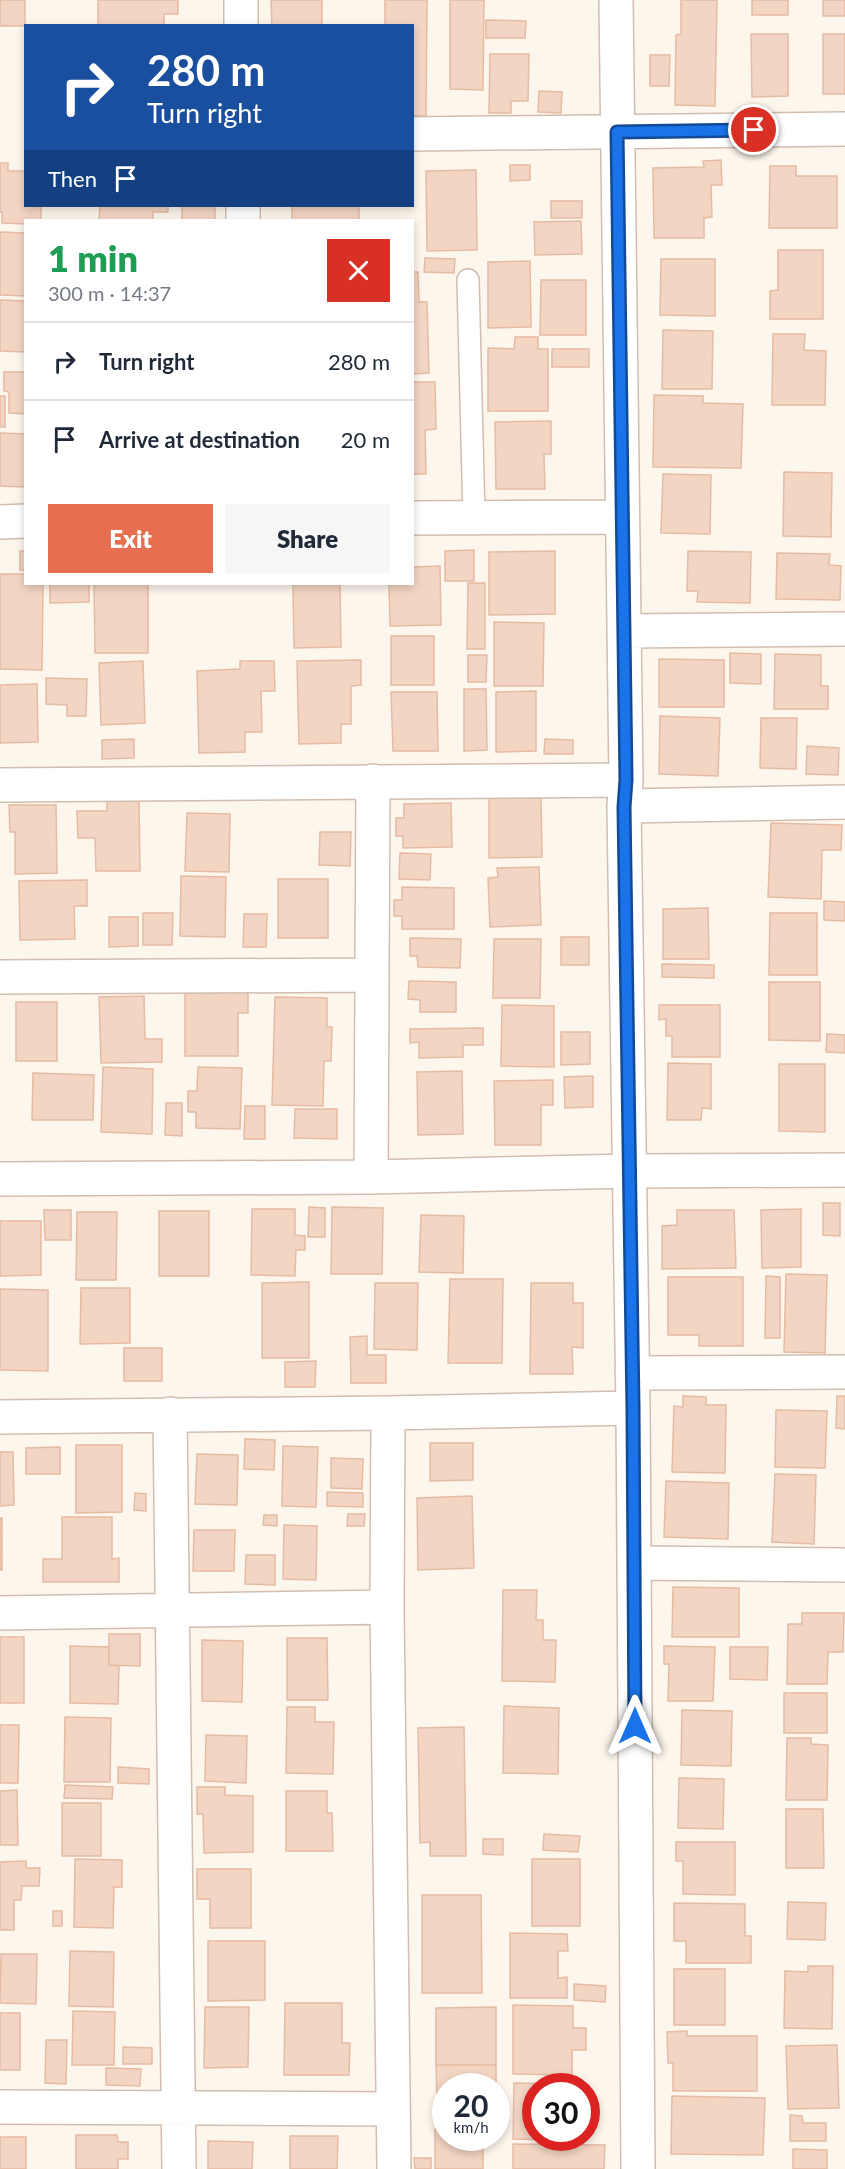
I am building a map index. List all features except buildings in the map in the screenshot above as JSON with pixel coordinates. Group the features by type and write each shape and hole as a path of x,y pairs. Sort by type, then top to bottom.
{"street":[{"path":"241,0 241,24"},
{"path":"616,0 633,1408 638,2169"},
{"path":"414,134 845,129"},
{"path":"414,518 621,517"},
{"path":"0,522 24,521"},
{"path":"624,632 845,629"},
{"path":"371,1177 373,781"},
{"path":"0,785 373,781 845,802"},
{"path":"0,977 371,975"},
{"path":"0,1179 371,1177 629,1171 845,1170"},
{"path":"632,1373 845,1372"},
{"path":"0,1417 633,1408"},
{"path":"170,1413 179,2169"},
{"path":"388,1413 387,1607 394,2169"},
{"path":"633,1563 845,1565"},
{"path":"0,1613 387,1607"},
{"path":"0,2107 393,2109"}],"lane":[{"path":"468,280 474,518"}],"route":[{"path":"635,1726 617,132 754,130"}]}
